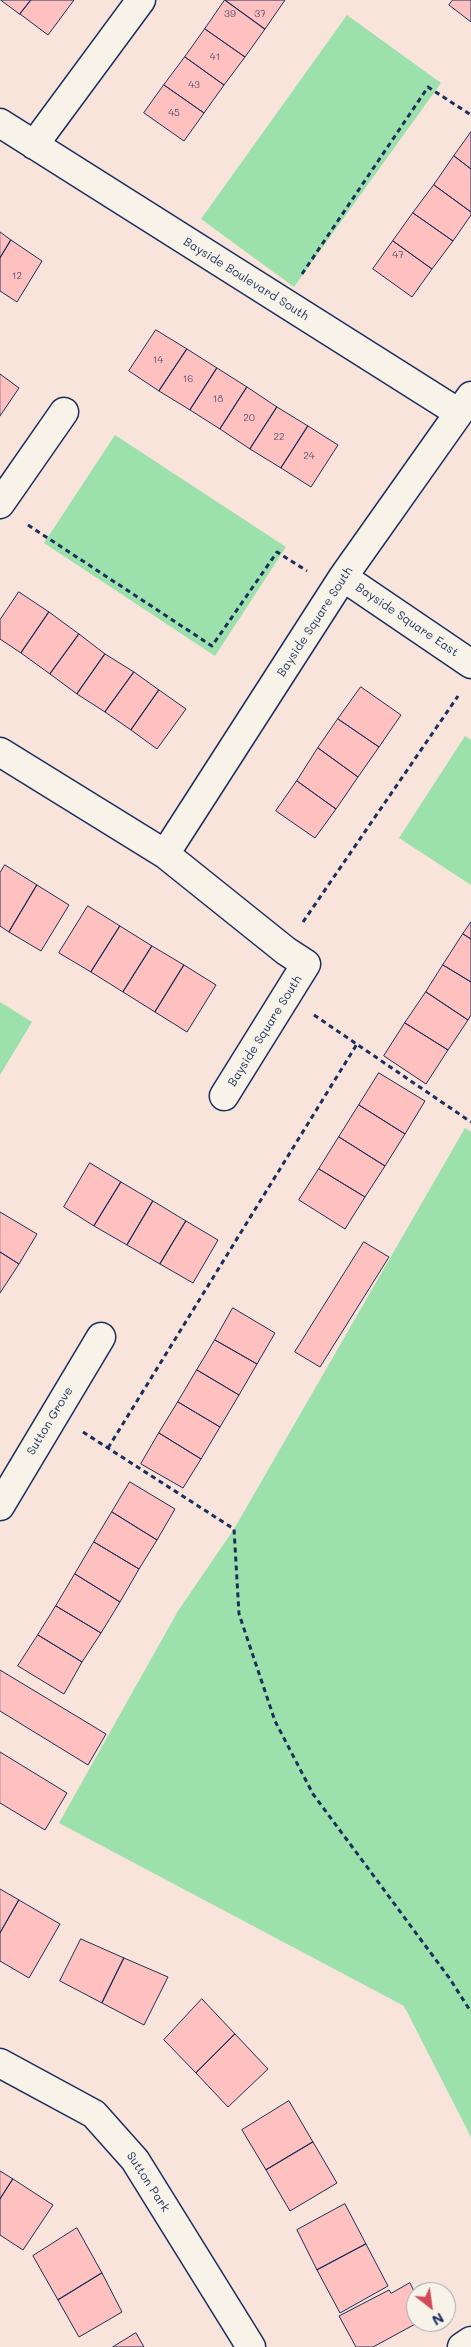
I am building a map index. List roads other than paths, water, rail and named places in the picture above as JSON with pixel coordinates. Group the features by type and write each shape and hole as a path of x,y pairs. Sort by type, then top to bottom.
{"street":[{"path":"34,145 141,0"},
{"name":"Bayside Boulevard South","path":"0,123 283,302 465,405"},
{"name":"Bayside Square South","path":"165,854 339,584 465,405"},
{"path":"0,504 64,412"},
{"name":"Bayside Square East","path":"339,584 467,676"},
{"name":"Bayside Square South","path":"0,752 165,854 286,951 306,964 224,1096"},
{"name":"Sutton Grove","path":"0,1506 101,1336"},
{"name":"Sutton Park","path":"0,2063 94,2114 135,2160 250,2347"},
{"path":"462,2347 471,2341"}]}
